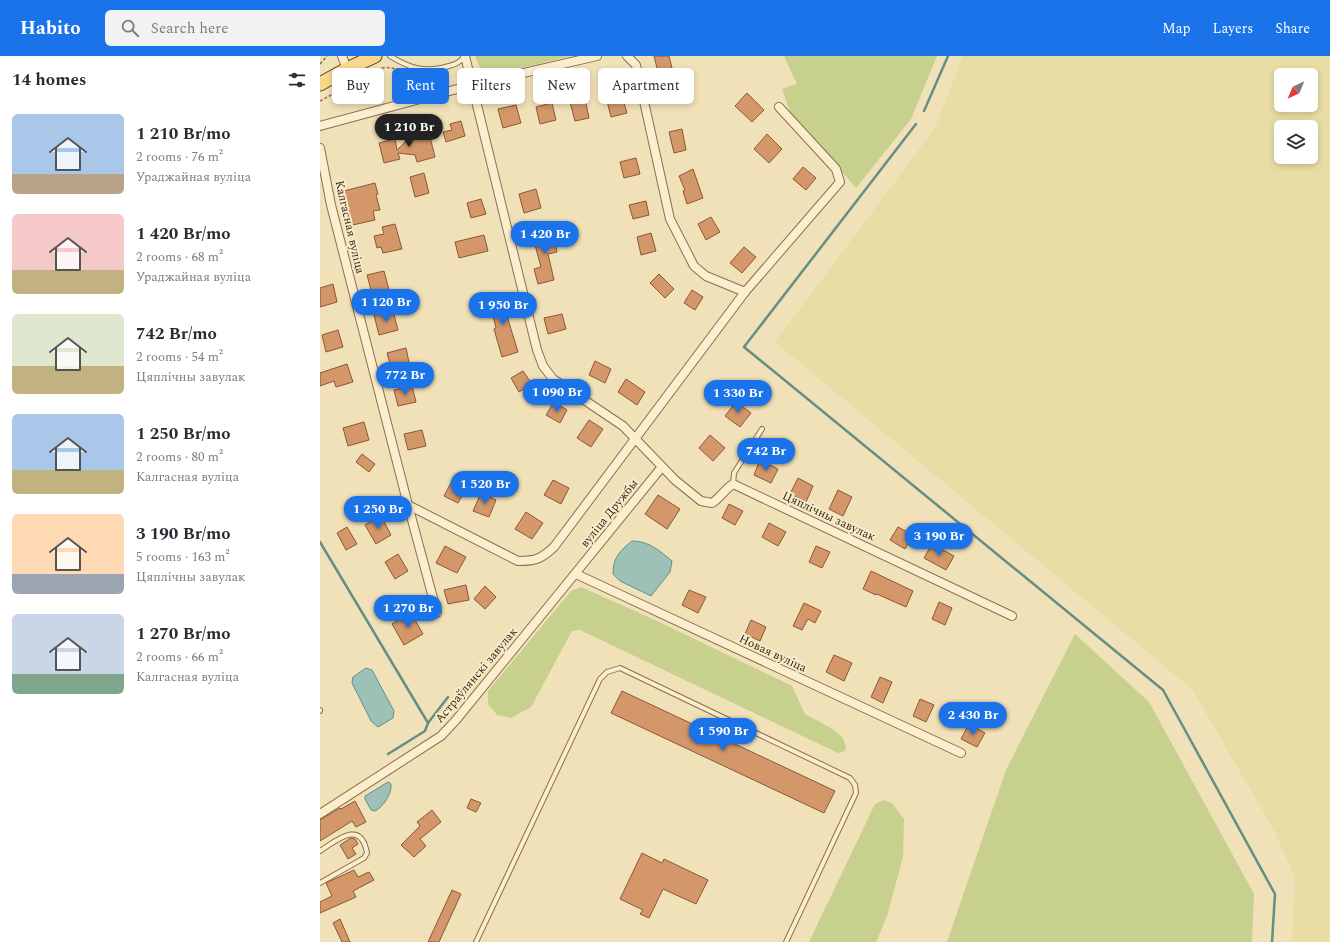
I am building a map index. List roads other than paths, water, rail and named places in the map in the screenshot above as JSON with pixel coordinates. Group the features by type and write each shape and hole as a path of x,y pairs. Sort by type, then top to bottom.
{"main road":[{"path":"349,68 375,56"},
{"path":"320,84 332,77"}],"street":[{"path":"342,56 347,68"},
{"path":"465,56 468,68"},
{"path":"525,73 597,56"},
{"path":"627,56 636,64 670,219 690,259 694,266 706,276 745,292"},
{"path":"320,126 457,89"},
{"path":"477,104 536,350 543,366 553,379 623,426 662,468 701,501 712,503 733,484"},
{"path":"408,505 518,561 532,561 543,557 554,547 745,292 840,182 836,169 779,107"},
{"name":"Калгасная вуліца","path":"320,148 331,205 437,613"},
{"name":"вуліца Дружбы","path":"576,574 662,468"},
{"name":"Цяплічны завулак","path":"733,484 1012,616"},
{"name":"Новая вуліца","path":"576,574 961,753"},
{"name":"Астраўлянскі завулак","path":"320,814 441,736 456,720 576,574"}],"lane":[{"path":"390,56 409,66 427,70 455,64 465,56"},
{"path":"733,484 734,473 762,429"},
{"path":"476,942 600,679 607,672 620,668 850,778 855,785 856,793 786,942"},
{"path":"320,851 343,835 350,833 356,834 362,841 366,847 367,853 364,858 320,883"}],"water":[{"path":"632,541 644,543 659,550 672,561 670,572 651,596 620,581 613,574 614,563 618,555"},
{"path":"366,668 372,670 394,711 393,718 378,727 371,721 352,683 353,677"},
{"path":"388,782 391,784 391,788 386,800 375,811 371,810 365,796"}],"waterway":[{"path":"924,111 948,56"},
{"path":"916,124 744,347 1163,690 1275,894 1272,942"},
{"path":"320,542 428,723 425,731 388,754"},
{"path":"428,723 448,697"}]}
